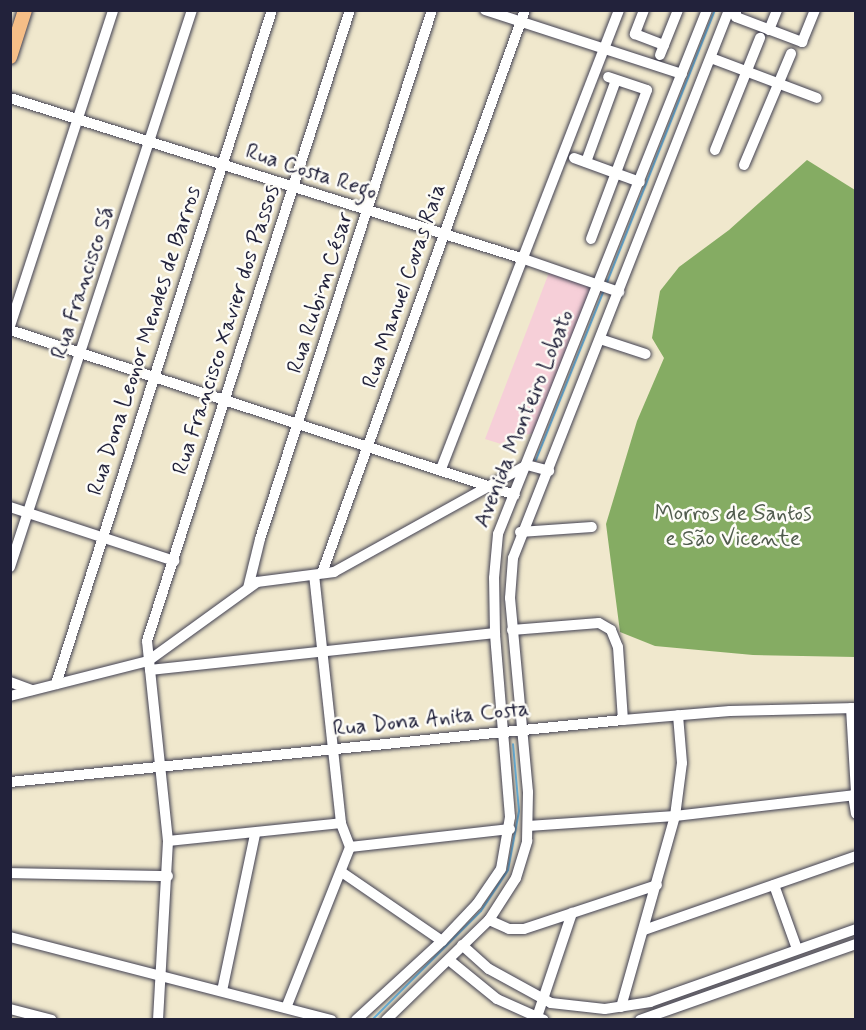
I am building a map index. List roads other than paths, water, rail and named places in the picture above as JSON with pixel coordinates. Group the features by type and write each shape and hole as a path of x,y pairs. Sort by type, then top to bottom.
{"main road":[{"path":"10,57 26,10"}],"street":[{"path":"112,10 10,328 488,484 515,495"},
{"name":"Rua Francisco Sá","path":"10,567 82,353 192,10"},
{"name":"Rua Dona Leonor Mendes de Barros","path":"56,684 272,10"},
{"name":"Rua Francisco Xavier dos Passos","path":"158,1020 163,976 168,841 162,766 147,641 350,10"},
{"name":"Rua Rubim César","path":"248,588 432,10"},
{"path":"485,10 682,74"},
{"name":"Rua Manuel Covas Raia","path":"318,574 370,446 442,236 525,10"},
{"path":"441,469 619,10"},
{"path":"644,10 635,34 662,50 678,10"},
{"name":"Avenida Monteiro Lobato","path":"356,1020 442,941 494,881 510,829 506,732 495,633 495,556 498,534 601,286 707,10"},
{"name":"Avenida Monteiro Lobato","path":"386,1020 489,920 516,878 528,826 512,630 511,575 520,532 600,339 729,10"},
{"path":"736,10 736,17 802,42 815,10"},
{"path":"769,30 777,10"},
{"path":"715,150 760,38"},
{"path":"744,165 792,54"},
{"path":"711,58 817,98"},
{"path":"586,162 612,78 646,90 591,239"},
{"name":"Rua Costa Rego","path":"10,98 442,236 521,258 617,292"},
{"path":"574,158 640,182"},
{"path":"600,339 646,354"},
{"path":"149,666 256,582 318,574 359,560 488,484 528,465 547,471"},
{"path":"10,507 174,561"},
{"path":"520,532 592,527"},
{"path":"286,1008 343,873 350,847 341,823 318,574"},
{"path":"512,630 598,624 611,630 618,647 623,720"},
{"path":"10,696 56,684 149,666 324,654 495,633"},
{"path":"10,682 33,690"},
{"path":"853,708 855,814"},
{"name":"Rua Dona Anita Costa","path":"10,782 678,715 853,708"},
{"path":"621,1007 645,930 675,816 682,763 678,715"},
{"path":"528,826 675,816 855,794"},
{"path":"168,841 255,834 341,823"},
{"path":"350,847 510,829"},
{"path":"222,991 255,834"},
{"path":"645,930 855,856"},
{"path":"10,873 168,876"},
{"path":"343,873 442,941"},
{"path":"489,920 509,929 524,929 657,885"},
{"path":"774,885 797,950"},
{"path":"449,960 497,999 539,1019 543,1000 572,913"},
{"path":"462,945 489,969 543,1000 574,1007 621,1007 650,1002 855,929"},
{"path":"10,937 331,1020"},
{"path":"640,1020 855,944"},
{"path":"11,1020 10,1011 51,1020"}],"waterway":[{"path":"606,285 715,10"},
{"path":"536,460 604,290"},
{"path":"372,1020 481,911 508,870 519,811 513,744"}],"park label":[{"name":"Morros de Santos e São Vicente","path":"733,526"}]}
